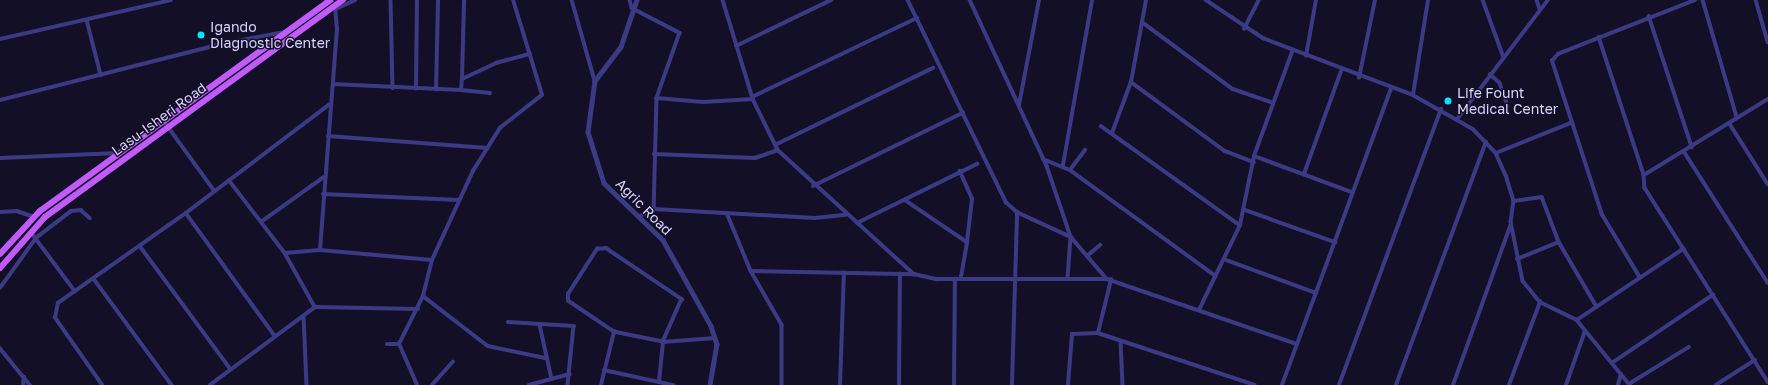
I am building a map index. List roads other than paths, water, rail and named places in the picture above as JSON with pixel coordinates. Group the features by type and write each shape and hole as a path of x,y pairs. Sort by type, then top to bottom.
{"main road":[{"name":"Lasu-Isheri Road","path":"0,254 34,217 284,32 330,0"},
{"name":"Lasu-Isheri Road","path":"0,268 30,231 168,127 336,7 343,0"}],"street":[{"path":"0,39 171,0"},
{"path":"320,250 329,105 333,84 336,7 354,0"},
{"path":"391,0 393,88"},
{"path":"416,0 416,89"},
{"path":"436,90 438,0"},
{"path":"461,90 464,0"},
{"path":"399,344 418,309 423,296 432,260 458,200 488,148 507,119 542,95 513,0"},
{"path":"572,0 595,81"},
{"path":"630,0 632,8 680,33 657,98 654,154 654,209"},
{"name":"Agric Road","path":"637,0 632,8 621,46 595,81 588,126 601,178 665,243 715,338"},
{"path":"722,0 752,98 778,150 814,186 914,274"},
{"path":"736,46 831,0"},
{"path":"908,0 1000,192 1017,212 1071,237"},
{"path":"970,0 1043,159 1071,237 1106,279"},
{"path":"1019,105 1039,0"},
{"path":"1064,165 1092,0"},
{"path":"1112,133 1131,82 1146,0"},
{"path":"1206,0 1244,29 1292,52 1306,56 1359,78 1414,95 1441,109 1458,118 1486,142 1496,153 1514,201 1511,222 1453,385"},
{"path":"1244,29 1259,0"},
{"path":"1306,56 1316,0"},
{"path":"1359,78 1375,0"},
{"path":"1414,95 1428,0"},
{"path":"1483,0 1503,55"},
{"path":"1537,0 1540,9"},
{"path":"1458,118 1503,55 1548,0"},
{"path":"1640,278 1605,222 1571,123 1552,61 1558,54 1649,16 1695,0"},
{"path":"1702,0 1737,116"},
{"path":"1756,0 1768,42"},
{"path":"1649,16 1692,147"},
{"path":"657,98 703,102 752,98 917,18"},
{"path":"88,20 101,76"},
{"path":"1142,22 1233,89 1271,102"},
{"path":"0,100 101,76 222,44 284,32"},
{"path":"1599,37 1644,175 1645,188 1768,382"},
{"path":"1199,310 1226,260 1240,225 1254,156 1271,102 1292,52"},
{"path":"462,79 496,63 530,54"},
{"path":"775,144 933,68"},
{"path":"1304,174 1341,71"},
{"path":"1490,74 1500,83 1508,106"},
{"path":"1131,82 1225,151 1254,162"},
{"path":"333,84 461,90 490,93"},
{"path":"1282,385 1391,88"},
{"path":"1644,175 1685,153 1692,147 1730,124 1737,116 1768,99"},
{"path":"102,385 55,318 58,303 186,213 214,190 329,105"},
{"path":"1339,385 1441,109"},
{"path":"814,186 963,113"},
{"path":"164,121 214,190"},
{"path":"1496,153 1571,123"},
{"path":"1730,124 1768,184"},
{"path":"1101,126 1240,225"},
{"path":"328,136 488,148"},
{"path":"1396,385 1486,142"},
{"path":"654,154 755,158 778,150"},
{"path":"1070,170 1085,150"},
{"path":"0,158 120,153"},
{"path":"1685,153 1768,283"},
{"path":"1254,156 1352,192"},
{"path":"1043,159 1064,165 1216,276"},
{"path":"857,223 977,164"},
{"path":"960,172 972,199 961,277"},
{"path":"261,222 324,177"},
{"path":"229,180 285,253 315,307"},
{"path":"323,194 458,200"},
{"path":"1514,201 1542,197 1559,242 1597,307"},
{"path":"905,200 966,242"},
{"path":"640,216 654,209 815,218 846,215"},
{"path":"0,288 36,238 71,211 81,210 90,218"},
{"path":"1244,210 1335,242"},
{"path":"0,212 17,211 34,217"},
{"path":"1012,385 1017,212"},
{"path":"186,213 275,336"},
{"path":"727,213 751,271 782,325 782,385"},
{"path":"1511,222 1517,259 1524,281 1540,302 1577,320 1630,385 1689,347"},
{"path":"30,231 75,291"},
{"path":"1068,278 1071,237"},
{"path":"1517,259 1559,242"},
{"path":"1087,256 1100,245"},
{"path":"140,246 230,368"},
{"path":"659,382 663,342 682,299 601,247 597,249 567,298 614,332 663,342 715,338 710,385"},
{"path":"1577,320 1683,249"},
{"path":"285,253 320,250 432,260"},
{"path":"1226,260 1316,293"},
{"path":"751,271 914,274 955,279 961,277 1106,279 1297,344"},
{"path":"840,385 844,273"},
{"path":"899,385 900,274"},
{"path":"94,279 172,385"},
{"path":"954,385 955,279"},
{"path":"1098,333 1111,280"},
{"path":"1612,363 1713,295"},
{"path":"423,296 488,346 545,358"},
{"path":"1509,385 1540,302"},
{"path":"210,385 230,368 315,307 418,309"},
{"path":"304,316 307,385"},
{"path":"508,322 574,326 568,385"},
{"path":"540,325 545,358 552,379"},
{"path":"1566,385 1585,331"},
{"path":"601,385 614,332"},
{"path":"1068,385 1072,334 1098,333 1255,385"},
{"path":"1121,341 1122,385"},
{"path":"387,344 399,344"},
{"path":"399,344 417,385"},
{"path":"0,348 30,385"},
{"path":"1716,385 1755,360"},
{"path":"432,385 453,362"},
{"path":"604,370 673,385"},
{"path":"529,385 570,374"},
{"path":"1618,385 1621,374"},
{"path":"22,385 24,377"}],"place":[{"name":"Igando Diagnostic Center","path":"201,35"},
{"name":"Life Fount Medical Center","path":"1448,101"}]}
